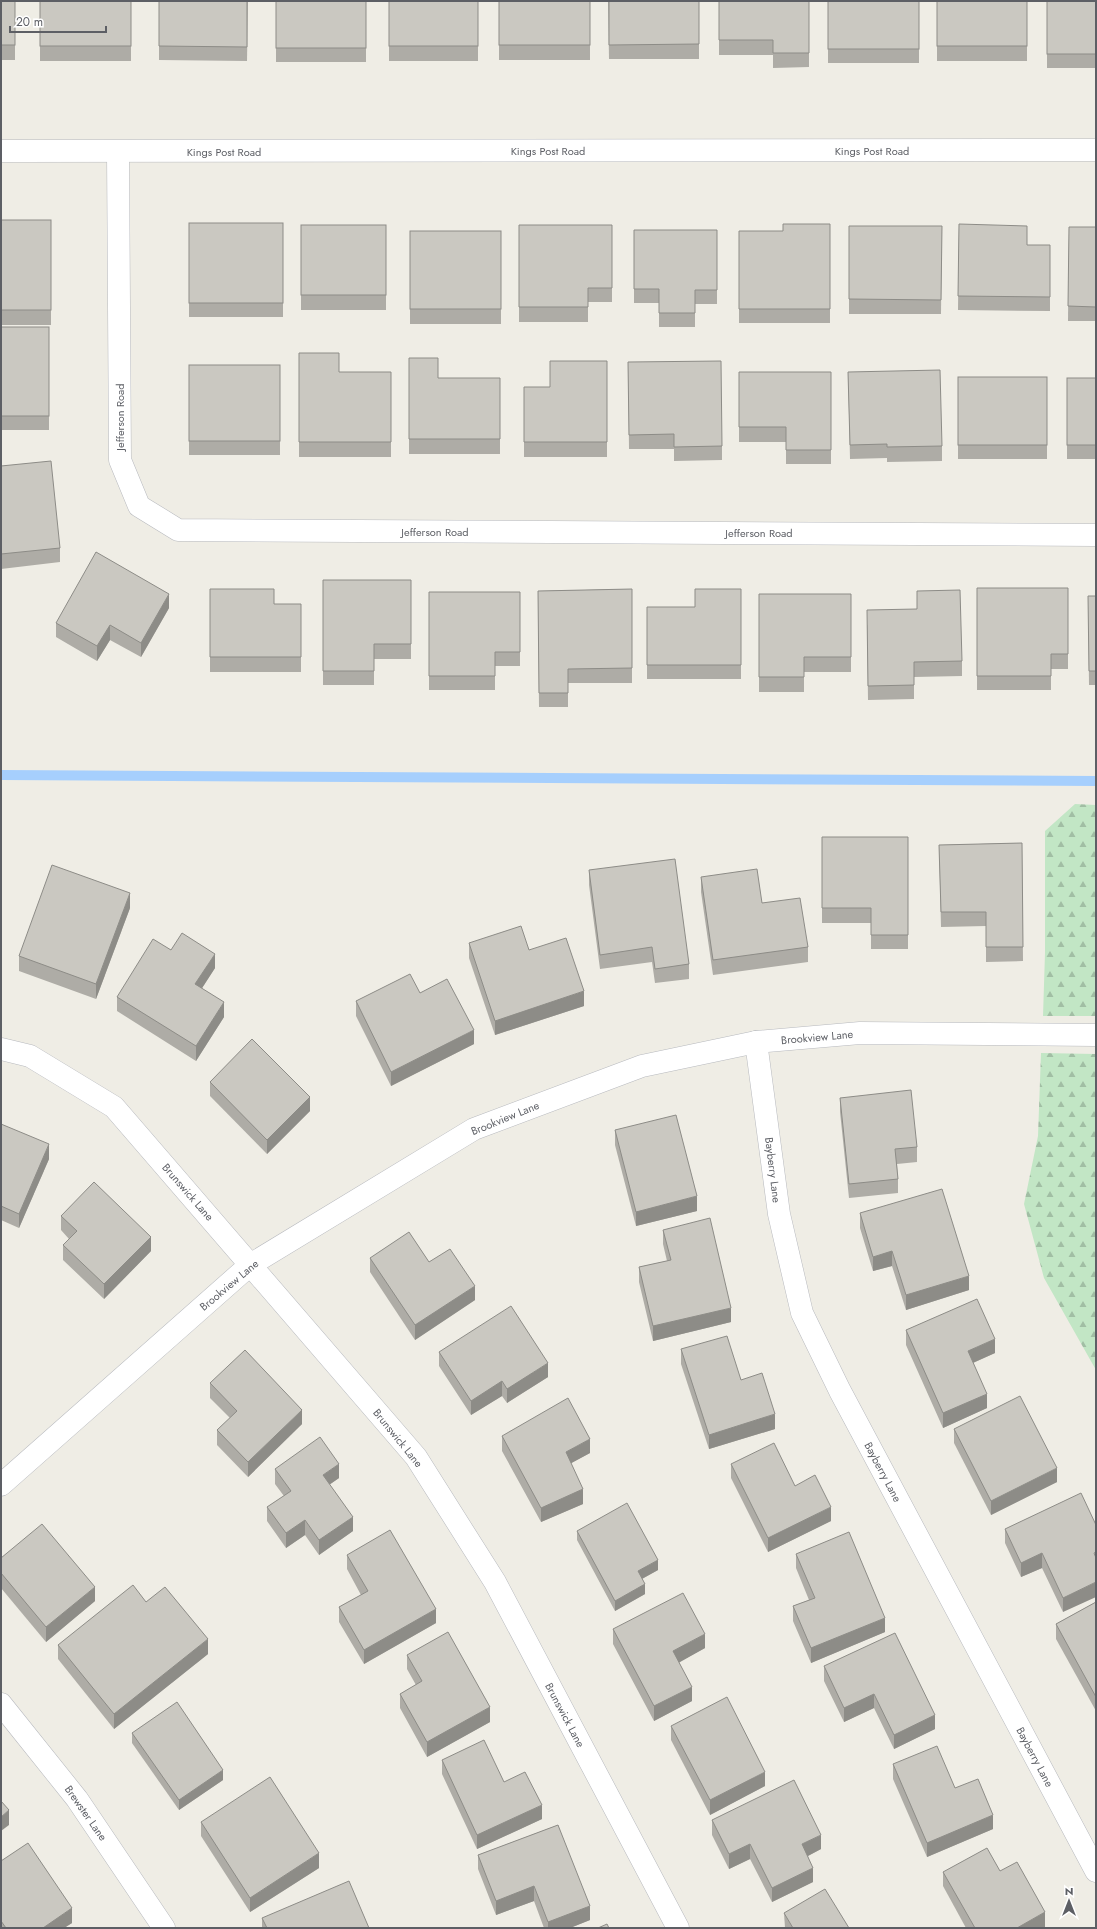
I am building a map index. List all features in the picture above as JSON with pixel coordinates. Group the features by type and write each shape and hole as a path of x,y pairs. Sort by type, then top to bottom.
{"street":[{"name":"Kings Post Road","path":"1,151 1096,150"},
{"name":"Jefferson Road","path":"118,152 120,460 139,506 178,530 1096,535"},
{"name":"Brookview Lane","path":"1,1484 250,1265 474,1129 642,1066 756,1042 860,1033 1096,1035"},
{"name":"Bayberry Lane","path":"756,1042 779,1214 802,1313 840,1391 1096,1871"},
{"name":"Brunswick Lane","path":"1,1050 30,1056 114,1107 416,1457 495,1582 678,1928"},
{"name":"Brewster Lane","path":"1,1704 77,1799 164,1928"}],"green space":[{"path":"1075,804 1096,805 1096,1016 1043,1016 1045,953 1045,831"},
{"path":"1041,1053 1096,1054 1096,1370 1044,1278 1024,1204 1038,1136"}],"building":[{"path":"1,1 15,1 15,45 1,45"},
{"path":"40,1 131,1 131,46 40,46"},
{"path":"159,1 247,1 247,47 159,46"},
{"path":"276,1 366,1 366,48 276,48"},
{"path":"389,1 478,1 478,46 389,46"},
{"path":"499,1 590,1 590,45 499,45"},
{"path":"609,1 699,1 699,44 609,45"},
{"path":"719,1 809,1 809,53 773,53 773,40 719,40"},
{"path":"828,1 919,1 919,49 828,49"},
{"path":"937,1 1027,1 1027,46 937,46"},
{"path":"1047,1 1096,1 1096,54 1047,54"},
{"path":"1,220 51,220 51,310 1,310"},
{"path":"189,223 283,223 283,303 189,303"},
{"path":"783,224 830,224 830,309 739,309 739,231 783,231"},
{"path":"959,224 1027,226 1027,245 1050,245 1050,297 958,296"},
{"path":"301,225 386,225 386,295 301,295"},
{"path":"519,225 612,225 612,288 588,288 588,307 519,307"},
{"path":"849,226 942,226 941,300 849,299"},
{"path":"1069,227 1096,227 1096,307 1068,306"},
{"path":"634,230 717,230 717,290 695,290 695,313 659,313 659,289 634,289"},
{"path":"410,231 501,231 501,309 410,309"},
{"path":"1,327 49,327 49,416 1,416"},
{"path":"299,353 339,353 339,372 391,372 391,442 299,442"},
{"path":"409,358 438,358 438,378 500,378 500,439 409,439"},
{"path":"550,361 607,361 607,442 524,442 524,387 550,387"},
{"path":"721,361 722,446 674,447 674,434 629,435 628,362"},
{"path":"189,365 280,365 280,441 189,441"},
{"path":"940,370 942,446 887,447 887,444 850,445 848,372"},
{"path":"739,372 831,372 831,450 786,450 786,427 739,427"},
{"path":"958,377 1047,377 1047,445 958,445"},
{"path":"1067,378 1096,378 1096,445 1067,445"},
{"path":"51,461 60,548 1,554 1,466"},
{"path":"96,552 169,594 141,643 110,625 97,646 56,623"},
{"path":"323,580 411,580 411,644 374,644 374,671 323,671"},
{"path":"977,588 1068,588 1068,654 1051,654 1051,676 977,676"},
{"path":"210,589 274,589 274,604 301,604 301,657 210,657"},
{"path":"632,589 632,668 568,669 568,693 539,693 538,591"},
{"path":"695,589 741,589 741,665 647,665 647,607 695,607"},
{"path":"960,590 962,661 914,662 914,685 868,686 867,610 917,609 917,591"},
{"path":"429,592 520,592 520,652 495,652 495,676 429,676"},
{"path":"759,594 851,594 851,657 804,657 804,677 759,677"},
{"path":"1088,596 1096,596 1096,671 1089,671"},
{"path":"822,837 908,837 908,935 871,935 871,908 822,908"},
{"path":"1022,843 1023,947 986,947 986,912 941,912 939,845"},
{"path":"675,859 689,964 655,969 652,947 600,955 589,870"},
{"path":"52,865 130,893 96,984 19,956"},
{"path":"757,869 762,903 800,898 808,947 713,960 701,877"},
{"path":"521,926 529,950 566,938 584,991 495,1021 469,943"},
{"path":"182,933 215,954 195,984 224,1002 196,1046 117,997 153,939 171,950"},
{"path":"410,974 420,993 447,979 474,1030 391,1072 356,1001"},
{"path":"252,1039 310,1097 267,1140 210,1082"},
{"path":"911,1090 917,1147 895,1149 898,1179 849,1184 840,1098"},
{"path":"676,1115 697,1196 636,1212 615,1130"},
{"path":"1,1124 49,1144 19,1214 1,1206"},
{"path":"94,1182 151,1237 104,1284 63,1245 77,1231 61,1216"},
{"path":"942,1189 969,1276 906,1295 892,1251 873,1257 860,1213"},
{"path":"710,1218 731,1308 653,1326 639,1267 671,1260 663,1230"},
{"path":"409,1232 429,1262 450,1249 475,1286 415,1325 370,1258"},
{"path":"977,1299 995,1339 968,1351 987,1394 943,1413 906,1330"},
{"path":"511,1306 548,1363 507,1389 502,1381 471,1401 439,1352"},
{"path":"727,1336 741,1380 762,1373 775,1414 709,1435 681,1349"},
{"path":"245,1350 302,1410 248,1462 217,1430 237,1411 210,1383"},
{"path":"1020,1396 1057,1468 991,1501 954,1429"},
{"path":"568,1398 590,1439 566,1452 583,1489 541,1508 502,1436"},
{"path":"320,1437 339,1464 323,1475 353,1517 319,1540 305,1520 286,1533 267,1507 291,1491 275,1469"},
{"path":"774,1443 795,1486 815,1475 831,1507 768,1538 731,1464"},
{"path":"1081,1493 1096,1525 1096,1552 1094,1553 1096,1558 1096,1582 1063,1598 1042,1553 1021,1563 1005,1529"},
{"path":"627,1503 658,1560 638,1571 645,1584 615,1601 577,1531"},
{"path":"42,1524 95,1587 46,1627 1,1573 1,1558"},
{"path":"390,1530 436,1609 364,1650 339,1607 368,1591 347,1555"},
{"path":"849,1532 885,1618 811,1648 793,1606 815,1598 796,1554"},
{"path":"133,1585 146,1602 165,1587 208,1639 114,1714 58,1645"},
{"path":"683,1593 705,1634 673,1651 692,1687 654,1706 613,1629"},
{"path":"1096,1602 1096,1697 1056,1624"},
{"path":"448,1632 490,1707 427,1742 400,1694 422,1681 407,1655"},
{"path":"895,1633 935,1715 894,1735 874,1694 844,1708 824,1666"},
{"path":"727,1697 765,1772 710,1800 671,1726"},
{"path":"177,1702 223,1770 179,1800 132,1733"},
{"path":"484,1740 504,1782 525,1772 542,1805 477,1835 442,1760"},
{"path":"937,1746 955,1788 978,1779 993,1815 927,1843 893,1764"},
{"path":"270,1777 319,1853 250,1898 201,1822"},
{"path":"794,1780 821,1835 802,1844 813,1868 772,1888 750,1844 729,1854 712,1820"},
{"path":"1,1801 9,1810 1,1817"},
{"path":"558,1825 590,1906 548,1922 534,1886 496,1901 478,1855"},
{"path":"28,1843 72,1908 43,1928 6,1928 1,1921 1,1861"},
{"path":"987,1848 1000,1871 1017,1862 1045,1912 1017,1928 975,1928 943,1872"},
{"path":"349,1881 369,1928 267,1928 262,1918"},
{"path":"825,1889 849,1928 793,1928 784,1913"},
{"path":"607,1924 609,1928 598,1928"}],"waterway":[{"path":"1,775 1096,781"}]}
